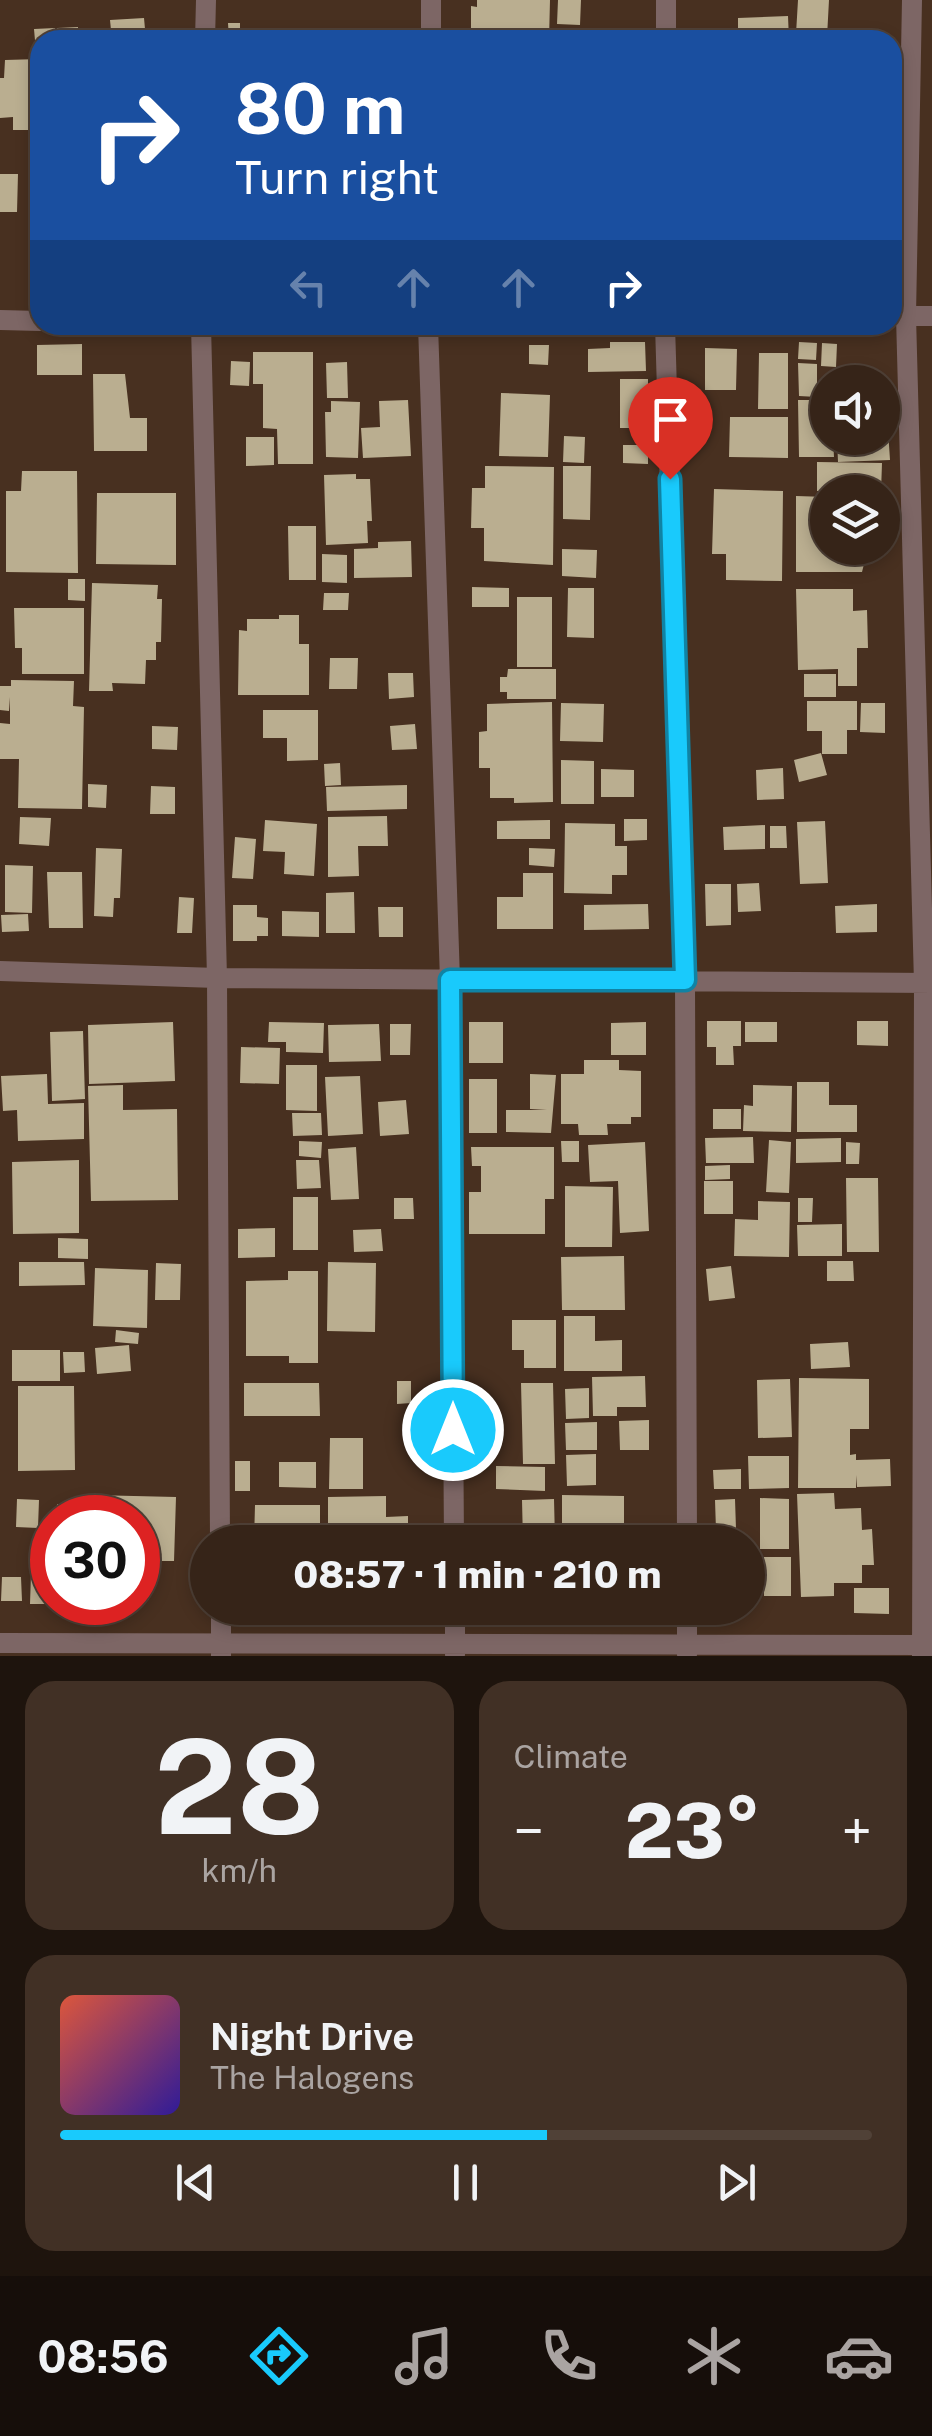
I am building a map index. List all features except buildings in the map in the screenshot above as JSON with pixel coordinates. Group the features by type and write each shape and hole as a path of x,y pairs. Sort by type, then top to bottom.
{"street":[{"path":"205,30 206,0"},
{"path":"431,0 431,30"},
{"path":"666,0 666,30"},
{"path":"902,243 912,0"},
{"path":"902,316 932,316"},
{"path":"0,320 30,321"},
{"path":"201,335 216,978 220,1525"},
{"path":"428,335 450,980 454,1525"},
{"path":"665,335 685,980 686,1525"},
{"path":"0,1643 221,1650 926,1649 928,983 900,335"},
{"path":"0,972 216,978 928,983"},
{"path":"220,1625 221,1650"}],"route":[{"path":"453,1430 450,980 685,980 670,479"}]}
